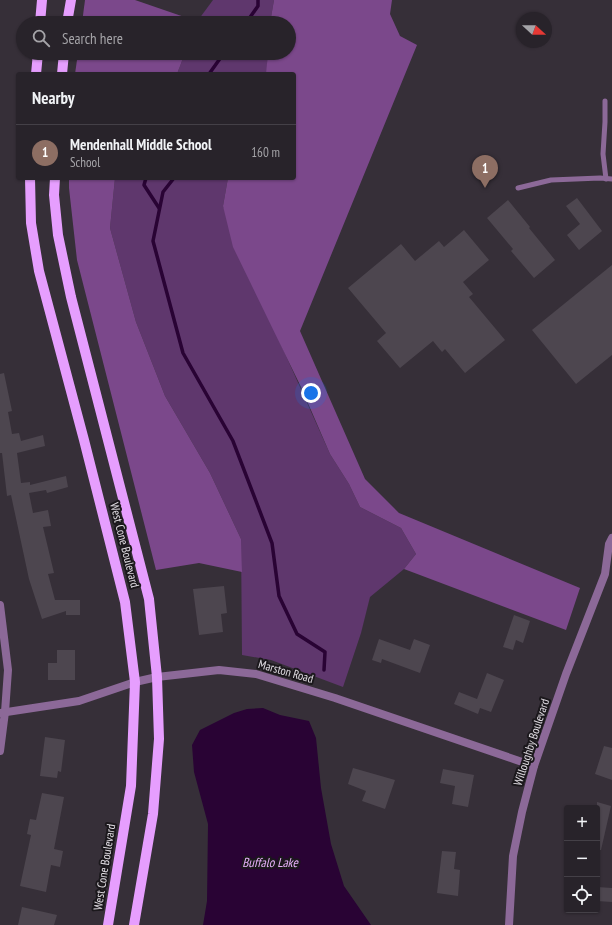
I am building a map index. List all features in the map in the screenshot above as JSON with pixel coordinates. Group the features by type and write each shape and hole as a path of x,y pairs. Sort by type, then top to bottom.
{"main road":[{"path":"41,16 42,0"},
{"path":"68,16 71,0"},
{"path":"36,72 37,60"},
{"path":"62,72 63,60"},
{"name":"West Cone Boulevard","path":"30,180 31,223 39,271 125,602 135,682 131,786 108,925"},
{"name":"West Cone Boulevard","path":"55,180 54,195 58,235 71,297 149,599 157,677 159,739 153,814 134,925"}],"street":[{"name":"Willoughby Boulevard","path":"508,925 513,856 522,812 534,766 566,674 605,574 609,544 612,538"},
{"name":"Willoughby Boulevard","path":"605,574 612,566"},
{"path":"0,605 8,670 2,712 0,751"},
{"name":"Marston Road","path":"2,712 78,701 135,682 157,677 219,670 256,674 335,698 534,766"}],"lane":[{"path":"605,101 602,154 606,179"},
{"path":"518,188 551,180 612,180"}],"shaded area":[{"path":"85,0 135,0 181,16 83,16"},
{"path":"213,0 274,0 271,16 201,16"},
{"path":"274,0 392,0 390,14 400,36 417,45 300,331 365,479 399,513 580,588 566,630 404,569 416,554 401,528 360,507 349,484 330,454 301,387 233,247 223,206 228,180 296,180 296,72 266,72 267,60 296,60 296,16 271,16"},
{"path":"77,60 182,60 178,72 75,72"},
{"path":"182,60 268,60 267,72 178,72"},
{"path":"69,180 115,180 110,228 136,322 165,396 210,473 241,539 242,572 199,563 156,570 77,260"},
{"path":"115,180 228,180 223,206 278,338 330,454 349,484 360,507 401,528 416,554 404,569 370,597 361,633 343,687 271,660 242,655 241,539 210,473 165,396 136,322 110,228"}],"water":[{"name":"Buffalo Lake","path":"263,708 280,715 309,721 316,738 321,788 331,844 344,886 371,925 203,925 207,901 208,824 194,772 192,745 200,730 234,713 247,709"}],"building":[{"path":"577,198 602,231 579,250 567,235 580,224 566,206"},
{"path":"508,200 555,260 534,278 511,251 513,249 487,218"},
{"path":"464,230 489,260 463,282 473,294 469,297 505,340 465,373 445,349 442,352 433,341 400,368 377,341 386,333 348,288 401,244 415,261 439,241 444,247"},
{"path":"612,265 612,355 576,384 532,330"},
{"path":"4,373 12,411 8,412 12,434 19,433 21,441 43,435 45,446 17,453 21,483 30,482 30,485 66,476 68,487 47,493 46,490 29,493 33,513 48,510 51,526 43,527 54,573 48,574 55,600 80,600 80,615 66,615 66,611 42,619 29,579 11,495 7,496 2,453 0,453 0,374"},
{"path":"224,586 227,613 221,614 223,632 199,635 193,589"},
{"path":"514,615 530,621 523,643 516,640 513,650 503,647"},
{"path":"379,639 410,650 414,639 430,645 420,673 382,659 381,663 372,660"},
{"path":"57,650 75,650 75,680 48,680 48,663 57,663"},
{"path":"487,673 504,680 491,712 480,708 478,714 454,704 459,692 477,699"},
{"path":"45,737 65,740 61,772 58,771 57,778 40,776"},
{"path":"604,746 612,748 612,780 595,774"},
{"path":"353,768 395,780 385,809 362,801 366,791 348,784"},
{"path":"443,769 474,775 468,807 452,804 455,786 440,783"},
{"path":"42,793 64,797 54,849 63,851 60,867 51,865 46,892 20,886 31,835 27,834 30,819 36,820"},
{"path":"597,802 611,806 601,850 600,805 597,805"},
{"path":"442,851 456,852 454,869 460,870 458,896 437,893"},
{"path":"600,887 612,888 612,902 600,901"},
{"path":"22,907 57,915 54,925 18,925"}],"waterway":[{"path":"251,16 258,6 258,0"},
{"path":"210,72 219,60"},
{"path":"145,180 144,185 159,208"},
{"path":"172,180 163,192 153,241 183,353 233,441 272,543 279,596 297,634 325,652 324,670"}],"place":[{"name":"Mendenhall Middle School","path":"485,188"}]}
